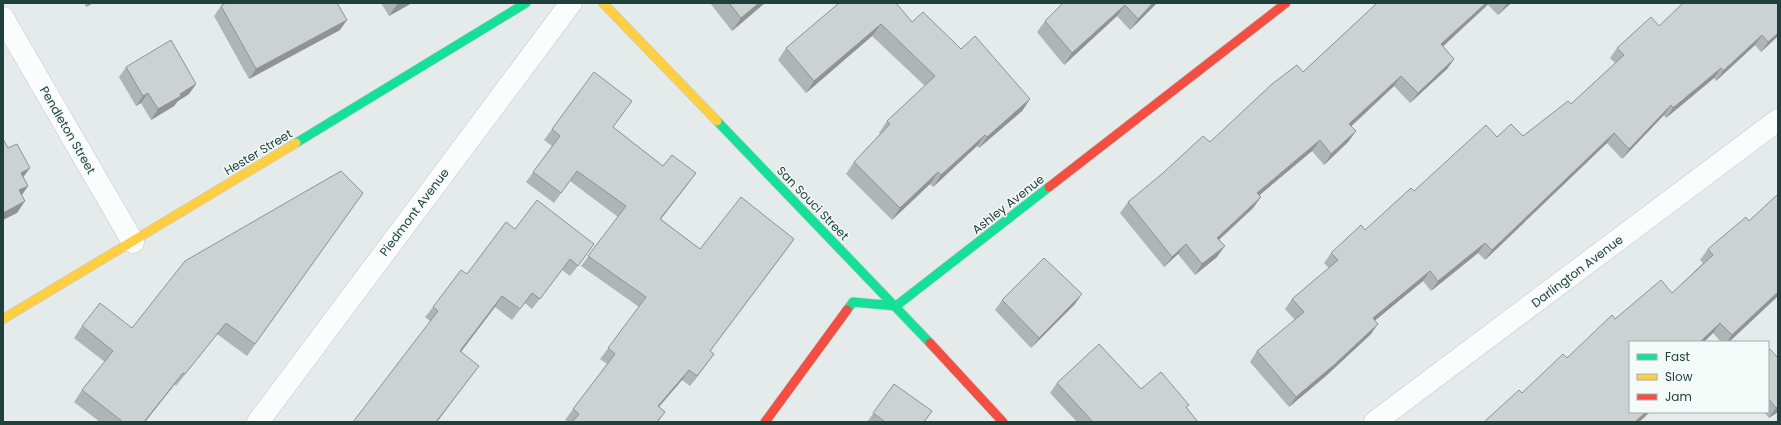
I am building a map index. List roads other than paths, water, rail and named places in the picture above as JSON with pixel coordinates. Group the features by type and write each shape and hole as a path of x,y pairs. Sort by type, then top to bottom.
{"street":[{"name":"Hester Street","path":"3,319 133,242 526,3"},
{"name":"Piedmont Avenue","path":"258,422 571,3"},
{"name":"San Souci Street","path":"602,3 896,306 1003,422"},
{"name":"Ashley Avenue","path":"896,306 1286,3"},
{"name":"Pendleton Street","path":"3,18 133,242"},
{"name":"Darlington Avenue","path":"1375,422 1778,120"},
{"path":"765,422 853,302 896,306"}]}
